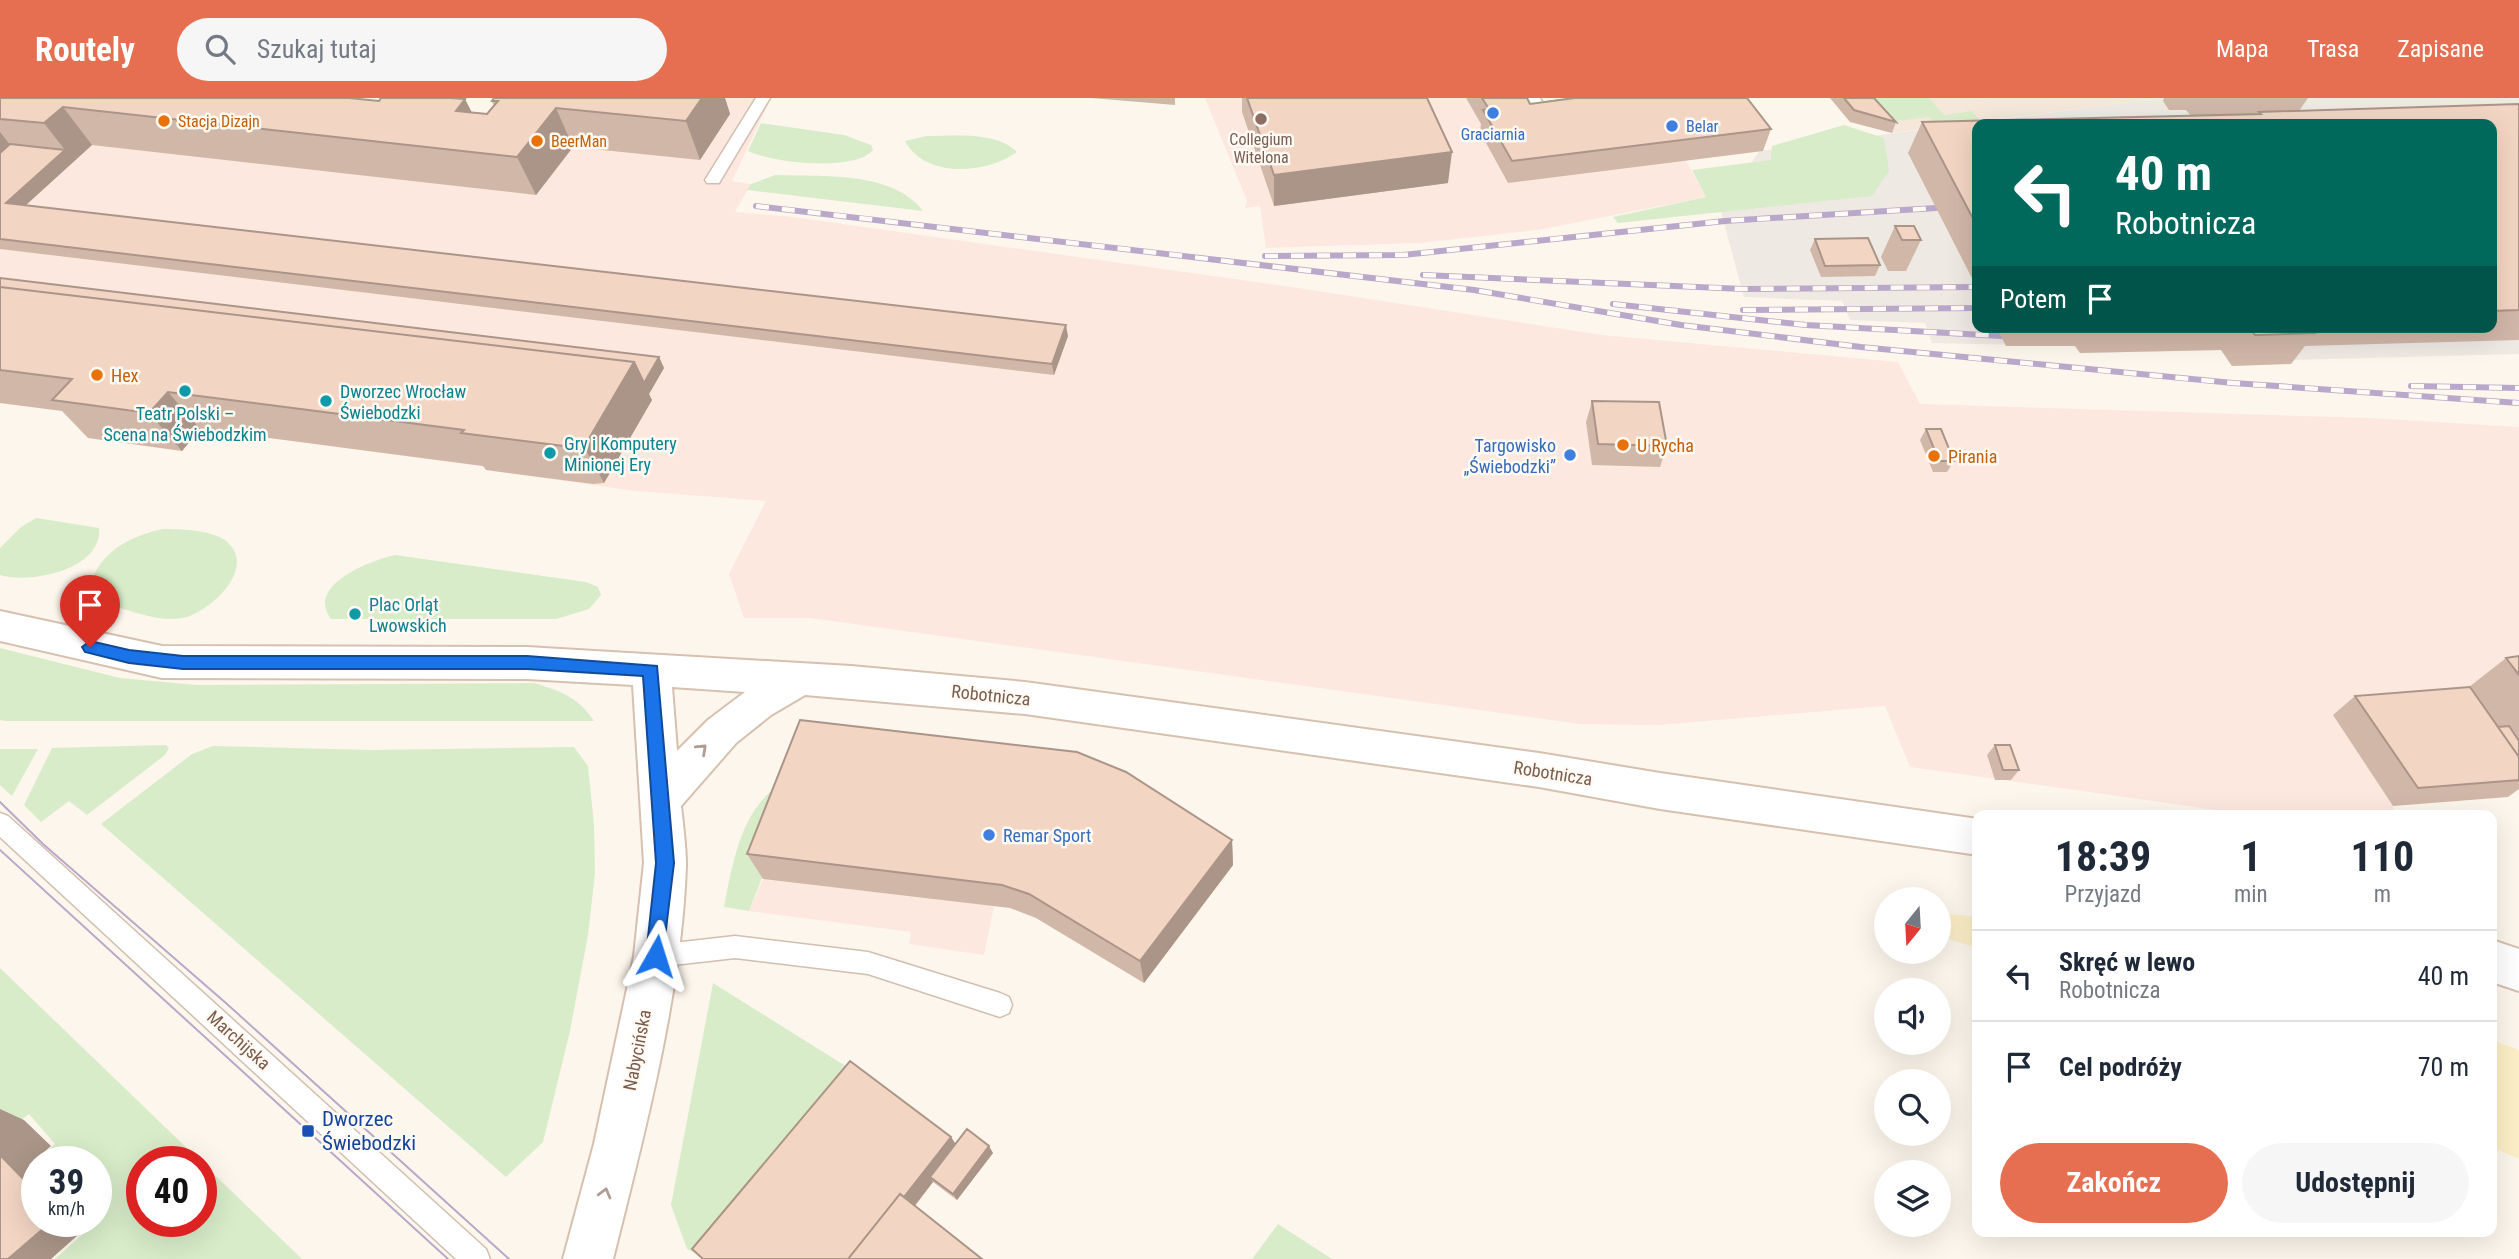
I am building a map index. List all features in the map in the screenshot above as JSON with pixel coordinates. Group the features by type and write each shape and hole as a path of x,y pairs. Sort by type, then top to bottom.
{"street":[{"name":"Robotnicza","path":"0,626 162,662 527,663 802,679 1025,698 1539,769 1660,791 1972,836"},
{"name":"Nabycińska","path":"588,1259 618,1144 656,956 665,863 651,670"},
{"path":"660,803 693,757 724,727 760,699 802,679"},
{"path":"2497,963 2519,970"}],"lane":[{"path":"713,180 763,98"},
{"path":"1533,98 1539,108 1608,98"},
{"name":"Marchijska","path":"0,823 476,1259"},
{"path":"656,956 735,947 868,963 1000,1005"}],"shaded area":[{"name":"Targowisko „Świebodzki”","path":"108,98 485,138 543,98 771,98 732,181 751,184 735,212 793,217 1305,289 1602,335 1898,362 1920,404 2370,418 2519,427 2519,687 2334,715 2393,810 2217,810 1910,767 1885,706 1659,725 1580,724 810,618 744,618 729,574 766,501 635,491 486,470 487,467 201,429 182,451 88,438 106,416 0,403 0,135"},
{"path":"1205,98 1466,98 1486,131 1686,161 1706,197 1538,230 1420,243 1266,248 1260,206 1245,208 1247,201"},
{"path":"1862,98 2160,98 1999,119 1972,119 1972,123 1892,133"},
{"path":"2160,98 2519,98 2519,354 2290,360 2291,364 2232,366 2221,350 2080,353 2075,346 1932,343 1925,323 1850,320 1842,301 1744,297 1721,212 1759,151 1972,123 1972,333 2497,333 2497,119 2001,119"},
{"path":"763,879 994,906 984,955 909,944 911,932 749,911"}],"green space":[{"path":"1868,98 1929,98 1944,115 1972,111 1978,119 1937,126 1929,117 1890,122"},
{"path":"761,123 844,135 871,145 873,150 863,157 832,163 776,159 748,151"},
{"path":"1844,125 1884,138 1889,171 1872,196 1618,223 1613,217 1706,197 1692,170 1771,160 1772,146"},
{"path":"926,136 987,138 1008,145 1017,152 990,165 957,169 941,167 914,153 905,141"},
{"path":"775,175 834,176 875,182 910,198 923,211 747,190 751,184"},
{"path":"36,518 99,528 97,542 89,554 77,564 62,571 29,577 0,575 0,548 21,527"},
{"path":"163,529 205,532 226,541 235,552 237,564 234,576 226,588 205,608 182,618 163,619 103,603 93,577 105,558 132,539"},
{"path":"395,555 586,582 598,587 601,595 589,609 556,619 331,619 325,607 327,595 334,585 358,568"},
{"path":"0,648 120,678 196,685 534,683 568,696 582,706 594,721 6,721 0,720"},
{"path":"166,745 169,748 165,755 87,815 69,801 41,822 24,805 52,748"},
{"path":"213,746 372,750 574,747 588,766 594,825 595,873 588,935 570,1031 543,1142 506,1177 101,824 192,754"},
{"path":"0,749 38,749 12,796 0,785"},
{"path":"770,792 794,796 749,911 724,907 734,860 744,830 759,803"},
{"path":"0,968 185,1146 126,1146 126,1237 217,1237 217,1177 302,1259 55,1259 80,1237 112,1237 112,1146 53,1146 55,1144 29,1114 11,1127 0,1119"},
{"path":"713,983 860,1075 705,1259 687,1249 671,1205"},
{"path":"1278,1224 1332,1259 1252,1259"}],"sand":[{"path":"1951,914 1972,916 1972,946 1951,940"},
{"path":"2497,1042 2519,1050 2519,1159 2497,1149"}],"building":[{"path":"0,98 349,98 379,101 381,98 451,98 465,99 456,111 487,114 498,101 492,101 494,98 702,98 686,121 556,108 517,157 63,107 44,123 0,119"},
{"path":"1247,98 1427,98 1452,152 1274,175"},
{"path":"1482,98 1527,98 1530,104 1575,98 1747,98 1771,129 1512,161 1483,110 1489,109"},
{"path":"1844,98 1874,98 1896,122 1854,110"},
{"path":"2519,104 2519,310 2497,311 2497,119 2049,119 2261,114 2259,112"},
{"path":"1972,121 1972,217 1922,122"},
{"path":"10,144 65,150 6,203 1066,325 1052,364 0,239 0,153"},
{"path":"1895,226 1914,226 1921,240 1902,240"},
{"path":"1868,238 1880,265 1825,266 1815,239"},
{"path":"0,278 659,357 644,383 634,362 0,287"},
{"path":"0,287 634,362 584,447 461,433 464,430 168,392 149,413 52,400 72,379 0,370"},
{"path":"2254,333 2315,333 2255,335"},
{"path":"1592,401 1659,402 1667,446 1598,444"},
{"path":"1926,429 1941,429 1954,461 1939,461"},
{"path":"2519,656 2519,675 2506,658"},
{"path":"2470,687 2519,757 2519,780 2418,788 2355,696"},
{"path":"800,720 1077,752 1126,772 1232,840 1140,961 1029,894 1002,885 747,854"},
{"path":"2509,726 2519,741 2519,757 2498,727"},
{"path":"1995,745 2010,745 2019,770 2003,770"},
{"path":"850,1061 951,1137 904,1197 900,1194 848,1259 703,1259 692,1249"},
{"path":"967,1129 989,1146 953,1194 930,1177"},
{"path":"0,1155 21,1177 21,1237 34,1237 8,1259 0,1259"},
{"path":"900,1194 982,1259 848,1259"}],"tram line":[{"path":"0,802 43,844 227,1004 509,1259"},
{"path":"0,850 448,1259"}],"railway":[{"path":"756,206 1474,290 1681,325 1861,347 2233,383 2519,403"},
{"path":"1265,256 1403,255 1725,221 1936,208"},
{"path":"1423,275 1743,289 1972,287"},
{"path":"1613,304 1806,325 2001,336"},
{"path":"1743,310 1972,308"},
{"path":"2411,386 2519,388"}],"place":[{"name":"Graciarnia","path":"1493,113"},
{"name":"Collegium Witelona","path":"1261,119"},
{"name":"Stacja Dizajn","path":"164,121"},
{"name":"Belar","path":"1672,126"},
{"name":"BeerMan","path":"537,141"},
{"name":"Hex","path":"97,375"},
{"name":"Teatr Polski – Scena na Świebodzkim","path":"185,391"},
{"name":"Dworzec Wrocław Świebodzki","path":"326,401"},
{"name":"U Rycha","path":"1623,445"},
{"name":"Gry i Komputery Minionej Ery","path":"550,453"},
{"name":"Targowisko „Świebodzki”","path":"1570,455"},
{"name":"Pirania","path":"1934,456"},
{"name":"Plac Orląt Lwowskich","path":"355,614"},
{"name":"Remar Sport","path":"989,835"},
{"name":"Dworzec Świebodzki","path":"308,1131"}],"route":[{"path":"90,647 162,662 183,663 527,663 651,670 665,863 656,956"}]}
